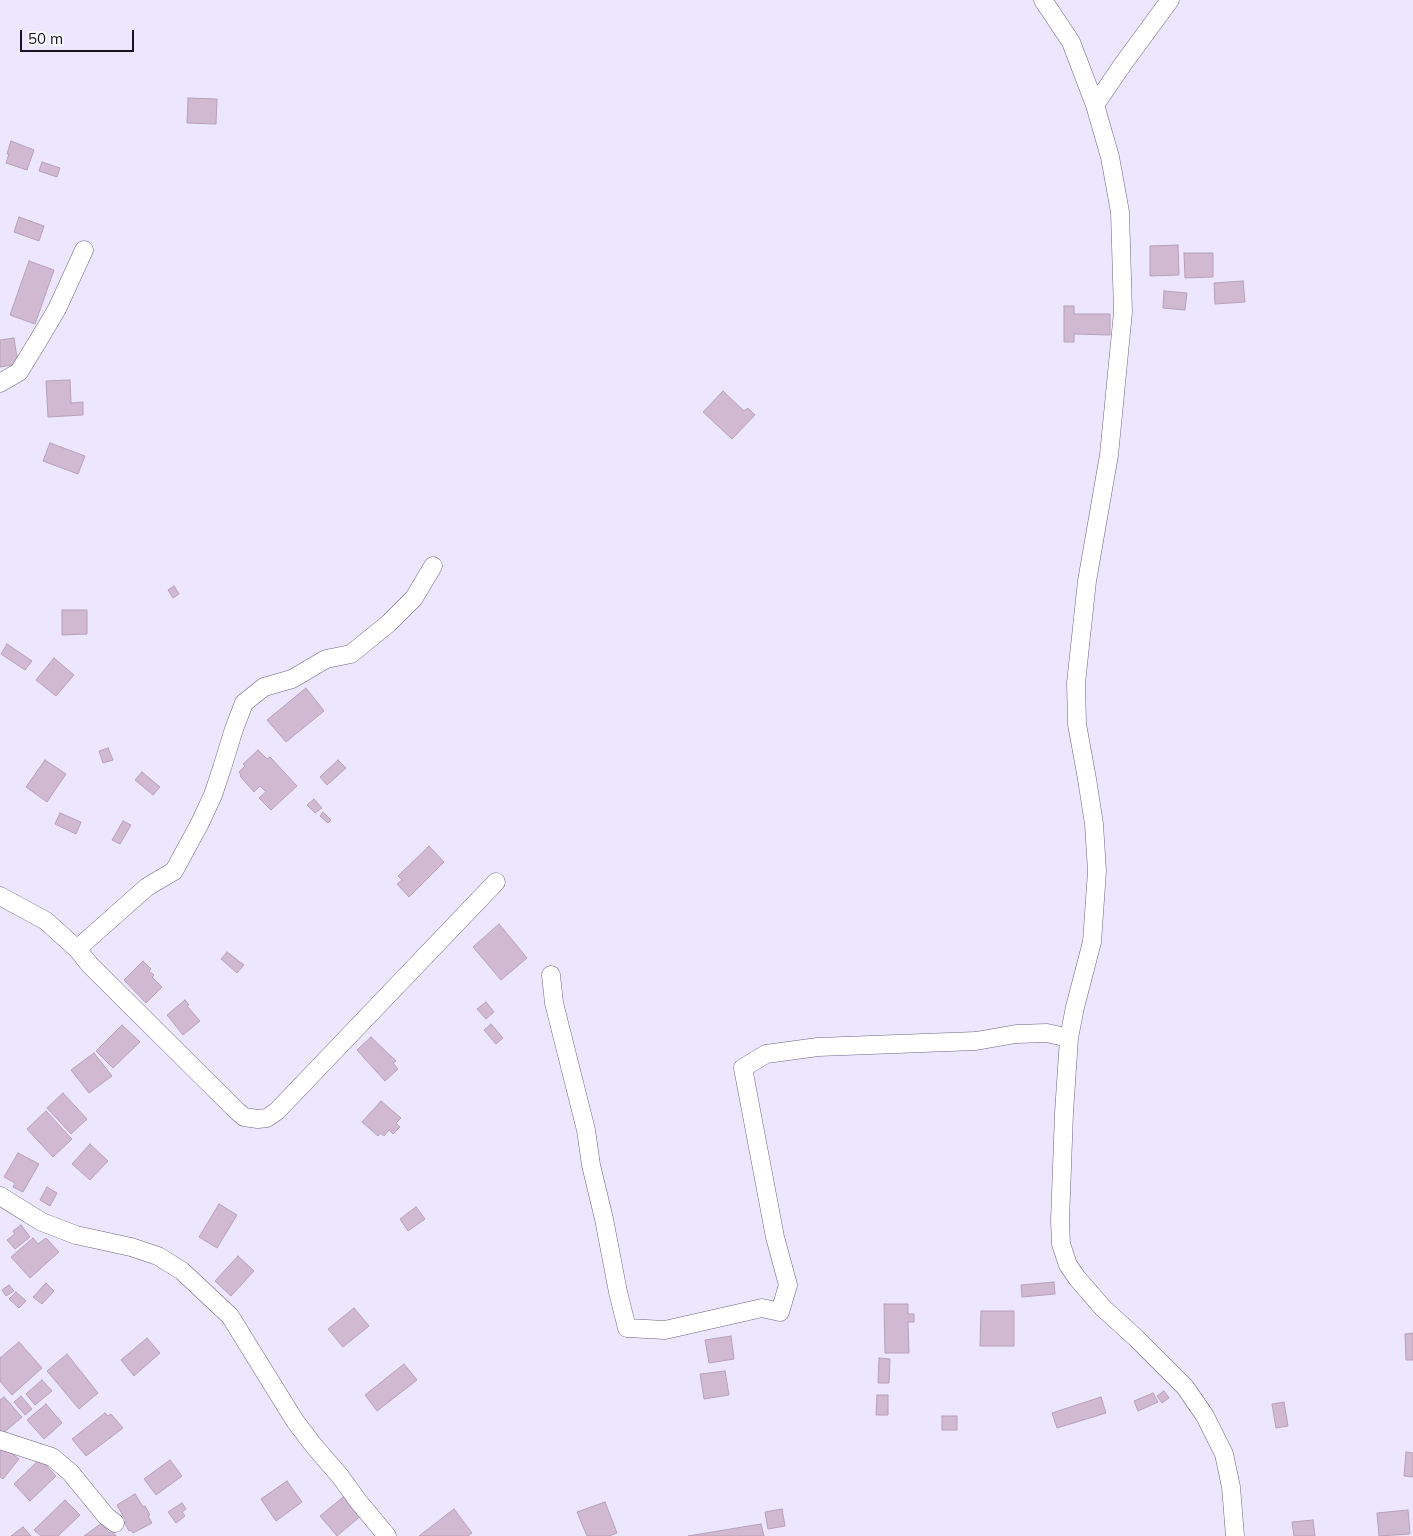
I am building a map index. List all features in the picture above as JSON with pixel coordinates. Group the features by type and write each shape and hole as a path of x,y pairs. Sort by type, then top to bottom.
{"street":[{"path":"1043,0 1071,42 1095,106 1110,157 1120,212 1123,312 1109,455 1087,581 1076,683 1077,724 1088,779 1098,871 1092,942 1069,1038 1064,1113 1060,1221 1061,1244 1068,1264 1102,1308 1136,1338 1185,1387 1206,1416 1224,1454 1231,1487 1235,1536"},
{"path":"1095,106 1170,0"},
{"path":"0,383 18,372 28,357 57,309 84,250"},
{"path":"77,949 147,887 174,871 213,795 244,703 264,687 292,679 326,659 351,654 389,623 414,598 433,566"},
{"path":"0,896 46,921 77,949 90,965 236,1110 244,1116 258,1119 267,1118 277,1111 496,882"},
{"path":"552,975 554,1003 586,1130 591,1165 627,1328 664,1330 762,1308 780,1312 788,1285 775,1237 743,1068 766,1054 818,1047 976,1041 1016,1034 1047,1034 1069,1038"},
{"path":"0,1196 42,1222 76,1235 130,1247 158,1256 182,1271 230,1316 295,1421 387,1536"},
{"path":"0,1440 52,1457 70,1472 106,1516 116,1522"}],"building":[{"path":"188,98 217,99 216,124 187,123"},
{"path":"11,141 34,150 27,170 6,163"},
{"path":"42,162 60,168 57,177 39,171"},
{"path":"19,217 44,226 39,241 14,232"},
{"path":"1178,245 1179,275 1150,276 1150,246"},
{"path":"1184,253 1213,253 1213,277 1185,278"},
{"path":"29,261 54,270 35,324 10,315"},
{"path":"1243,281 1245,302 1215,304 1214,283"},
{"path":"1164,291 1187,293 1185,310 1163,308"},
{"path":"1064,306 1074,306 1074,314 1110,314 1110,335 1074,334 1074,342 1064,342"},
{"path":"14,338 18,364 0,367 0,340"},
{"path":"70,380 71,403 83,402 83,415 48,417 46,381"},
{"path":"723,391 744,411 748,408 755,415 732,439 703,412"},
{"path":"50,443 85,456 78,474 43,461"},
{"path":"174,586 179,594 173,598 168,590"},
{"path":"62,610 87,610 87,634 62,635"},
{"path":"7,644 32,661 25,670 1,654"},
{"path":"54,658 74,675 56,696 36,680"},
{"path":"306,688 324,711 286,742 267,720"},
{"path":"108,748 113,760 103,763 99,751"},
{"path":"258,750 267,759 270,757 297,786 271,810 259,798 266,792 260,786 254,792 240,776 239,772 245,766 243,764"},
{"path":"45,760 66,774 47,802 26,787"},
{"path":"338,760 346,768 327,785 320,777"},
{"path":"142,772 160,787 153,795 135,780"},
{"path":"314,799 322,808 315,813 307,805"},
{"path":"323,812 331,820 328,823 320,816"},
{"path":"60,813 81,822 76,834 55,824"},
{"path":"123,821 131,825 120,844 112,840"},
{"path":"429,846 444,862 409,897 397,884 402,880 398,876"},
{"path":"499,924 527,958 501,980 473,947"},
{"path":"227,952 244,965 237,973 221,959"},
{"path":"143,961 151,969 149,971 154,975 152,977 162,987 146,1003 124,980"},
{"path":"185,1000 189,1005 187,1006 200,1021 183,1035 167,1015"},
{"path":"486,1002 494,1012 486,1019 477,1009"},
{"path":"491,1024 503,1038 496,1044 484,1030"},
{"path":"122,1025 140,1042 113,1068 96,1051"},
{"path":"371,1037 396,1061 393,1063 398,1069 385,1081 357,1050"},
{"path":"94,1053 112,1076 89,1093 71,1070"},
{"path":"63,1093 87,1119 71,1134 47,1108"},
{"path":"381,1101 401,1118 396,1123 400,1127 393,1134 389,1130 384,1136 380,1133 378,1136 362,1122"},
{"path":"46,1111 72,1139 53,1157 27,1129"},
{"path":"90,1144 108,1161 90,1180 72,1164"},
{"path":"18,1153 39,1164 23,1192 13,1187 15,1183 4,1177"},
{"path":"47,1187 57,1193 50,1206 40,1200"},
{"path":"219,1204 237,1215 217,1248 199,1237"},
{"path":"416,1207 425,1219 408,1231 400,1219"},
{"path":"21,1225 30,1237 15,1249 7,1240 15,1234 13,1231"},
{"path":"33,1238 38,1244 46,1238 59,1252 30,1278 11,1257"},
{"path":"238,1256 254,1271 231,1296 215,1281"},
{"path":"1054,1282 1055,1294 1022,1297 1021,1285"},
{"path":"46,1283 54,1291 42,1304 33,1297"},
{"path":"9,1285 14,1291 6,1296 2,1290"},
{"path":"16,1292 26,1301 19,1308 9,1299"},
{"path":"884,1304 908,1304 908,1314 914,1314 914,1322 908,1322 909,1353 885,1353"},
{"path":"354,1308 369,1326 343,1347 328,1329"},
{"path":"981,1311 1014,1311 1014,1346 980,1346"},
{"path":"1413,1333 1413,1360 1406,1360 1405,1334"},
{"path":"731,1336 734,1359 709,1363 705,1340"},
{"path":"147,1338 160,1353 134,1376 121,1360"},
{"path":"19,1342 42,1368 12,1395 0,1381 0,1358"},
{"path":"67,1354 98,1393 79,1409 47,1371"},
{"path":"879,1358 890,1359 889,1383 878,1383"},
{"path":"404,1364 417,1380 377,1411 365,1395"},
{"path":"725,1371 729,1395 704,1399 700,1374"},
{"path":"42,1380 52,1391 35,1405 26,1394"},
{"path":"1164,1391 1169,1398 1162,1403 1157,1396"},
{"path":"1153,1393 1158,1402 1138,1411 1134,1401"},
{"path":"877,1395 888,1395 888,1415 876,1415"},
{"path":"21,1396 32,1409 25,1415 14,1402"},
{"path":"4,1397 22,1417 0,1436 0,1400"},
{"path":"1101,1397 1106,1413 1057,1428 1052,1413"},
{"path":"1284,1402 1288,1426 1276,1428 1272,1404"},
{"path":"46,1404 62,1423 44,1439 27,1420"},
{"path":"105,1413 108,1416 111,1414 123,1428 86,1456 72,1439"},
{"path":"942,1416 957,1416 957,1430 942,1430"},
{"path":"0,1444 19,1459 3,1479 0,1477"},
{"path":"1406,1452 1413,1453 1413,1477 1404,1476"},
{"path":"40,1459 56,1476 30,1501 14,1484"},
{"path":"170,1460 182,1476 156,1495 144,1479"},
{"path":"287,1481 302,1502 276,1521 261,1499"},
{"path":"135,1494 143,1507 145,1506 152,1523 133,1533 131,1530 129,1531 117,1505"},
{"path":"347,1494 363,1514 337,1536 320,1516"},
{"path":"65,1500 80,1515 58,1536 41,1536 34,1530"},
{"path":"605,1502 617,1533 609,1536 587,1536 577,1512"},
{"path":"182,1503 186,1509 182,1512 185,1516 176,1523 168,1512"},
{"path":"454,1509 472,1533 468,1536 419,1536"},
{"path":"782,1509 785,1526 768,1529 765,1512"},
{"path":"1408,1510 1410,1534 1379,1536 1377,1513"},
{"path":"1313,1520 1315,1536 1294,1536 1292,1522"},
{"path":"102,1523 109,1533 112,1531 116,1536 84,1536"},
{"path":"761,1524 764,1536 688,1536"},
{"path":"23,1527 31,1536 11,1536"}]}
